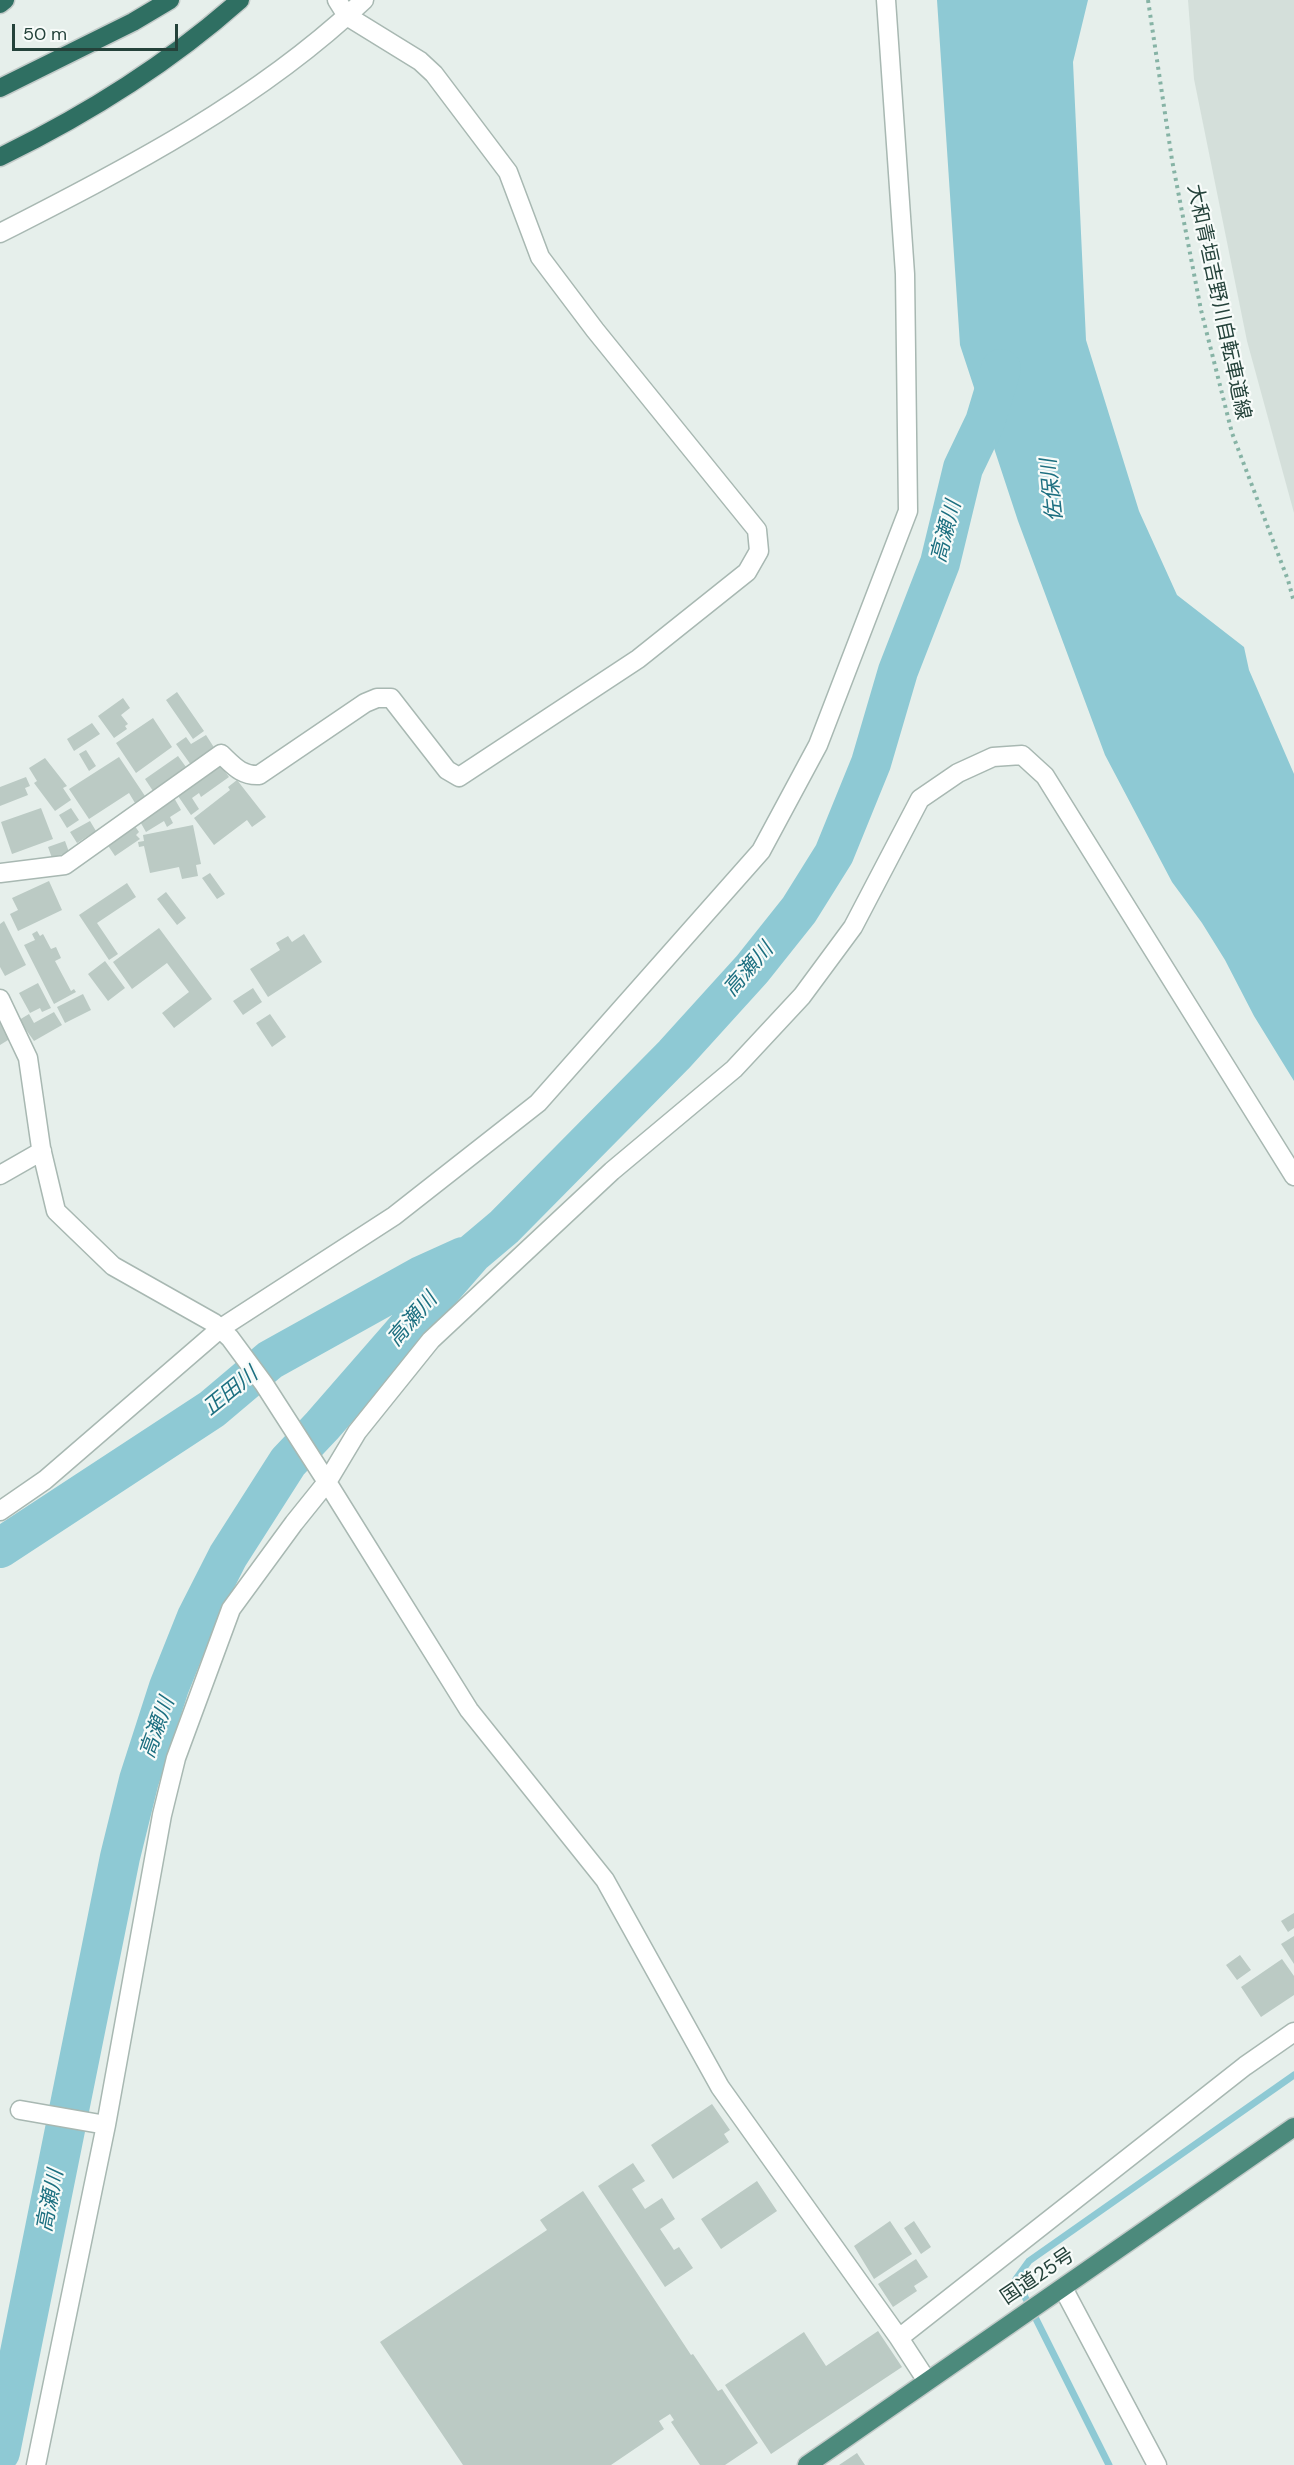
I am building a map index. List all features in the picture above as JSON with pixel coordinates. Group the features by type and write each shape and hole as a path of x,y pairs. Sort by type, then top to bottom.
{"highway":[{"path":"0,4 5,0"},
{"path":"0,88 133,22 171,0"},
{"path":"0,157 101,102 156,67 240,0"},
{"name":"国道25号","path":"807,2465 1294,2127"}],"street":[{"path":"0,873 65,865 221,754 238,770 249,776 259,775 344,716 377,698 391,699 447,770 459,777 638,659 747,572 759,551 757,530 595,330 540,257 508,172 434,74 420,61 347,16 337,0"},
{"path":"0,233 133,163 207,119 278,70 364,0"},
{"path":"0,1511 45,1480 221,1328 394,1216 538,1103 761,851 818,745 908,511 906,274 886,0"},
{"path":"36,2465 162,1815 176,1758 231,1609 357,1432 431,1340 612,1171 734,1069 802,996 853,927 921,799 958,773 993,757 1022,755 1045,776 1294,1176"},
{"path":"0,999 28,1058 42,1151 56,1211 113,1266 221,1328 264,1384 469,1710 605,1880 720,2087 899,2338 927,2382"},
{"path":"0,1175 42,1151"},
{"path":"899,2338 1245,2066 1294,2031"},
{"path":"20,2110 102,2124"},
{"path":"1063,2288 1157,2465"}],"path":[{"name":"大和青垣吉野川自転車道線","path":"1148,0 1172,160 1201,310 1232,433 1294,602"}],"shaded area":[{"path":"1188,0 1294,0 1294,513 1247,341 1194,79"}],"water":[{"name":"佐保川","path":"937,0 1088,0 1073,62 1086,340 1139,511 1177,595 1244,647 1249,670 1294,774 1294,1081 1254,1016 1225,960 1172,882 1105,755 1018,521 960,345"}],"building":[{"path":"177,692 204,731 193,739 166,700"},
{"path":"123,698 130,708 121,715 128,724 125,726 127,729 114,738 98,716"},
{"path":"153,718 172,747 136,773 116,743"},
{"path":"92,723 100,734 74,751 67,739"},
{"path":"206,735 215,749 191,765 176,744 186,737 191,744"},
{"path":"86,750 96,766 89,771 79,754"},
{"path":"178,756 186,767 153,791 145,779"},
{"path":"119,757 145,796 135,803 129,793 89,819 69,789"},
{"path":"45,758 67,786 63,788 71,800 55,811 34,783 37,781 29,768"},
{"path":"219,763 229,777 201,797 199,793 192,798 199,809 191,815 176,793"},
{"path":"26,777 30,786 25,788 28,795 0,806 0,787"},
{"path":"237,780 266,817 252,827 247,820 214,845 194,818 230,790 228,787"},
{"path":"173,796 181,810 170,817 173,823 167,827 164,821 146,832 138,818"},
{"path":"41,808 53,839 12,854 1,822"},
{"path":"71,808 79,820 67,828 59,815"},
{"path":"90,821 96,831 77,843 70,832"},
{"path":"132,822 139,832 136,835 140,839 115,856 105,841"},
{"path":"193,825 201,864 196,865 198,876 182,879 179,867 150,873 144,846 139,847 138,842 144,841 143,835"},
{"path":"65,841 69,852 52,858 48,847"},
{"path":"210,873 225,894 217,899 202,878"},
{"path":"49,881 62,910 18,931 10,914 18,910 12,898"},
{"path":"127,883 136,897 97,923 118,954 109,960 79,915"},
{"path":"166,892 186,918 177,925 157,899"},
{"path":"4,921 26,965 5,976 0,967 0,924"},
{"path":"159,928 212,999 174,1028 162,1013 189,992 167,963 132,989 113,962"},
{"path":"37,931 40,936 43,934 51,949 56,947 61,958 55,961 71,991 74,989 76,992 54,1004 24,945 35,940 32,934"},
{"path":"304,934 322,962 268,997 250,969 280,950 276,943 288,936 292,942"},
{"path":"105,961 125,988 108,1001 88,974"},
{"path":"38,983 51,1008 42,1012 40,1008 30,1013 19,993"},
{"path":"253,988 262,1002 243,1015 233,1001"},
{"path":"83,994 91,1010 65,1023 57,1007"},
{"path":"54,1012 62,1025 34,1041 19,1020 29,1014 34,1023"},
{"path":"270,1014 286,1037 272,1047 256,1023"},
{"path":"0,1016 13,1037 0,1045"},
{"path":"1294,1913 1294,1928 1288,1932 1281,1921"},
{"path":"1294,1936 1294,1964 1281,1944"},
{"path":"1240,1955 1251,1970 1237,1980 1226,1965"},
{"path":"1282,1959 1294,1976 1294,1995 1261,2017 1241,1987"},
{"path":"712,2104 730,2130 724,2134 729,2142 673,2179 651,2145"},
{"path":"633,2163 645,2181 632,2189 645,2209 662,2198 675,2219 660,2229 674,2250 679,2247 693,2268 665,2287 598,2186"},
{"path":"757,2181 777,2211 721,2249 701,2219"},
{"path":"583,2191 691,2355 693,2354 718,2391 722,2389 758,2443 725,2465 700,2465 671,2422 674,2420 670,2414 659,2421 664,2429 611,2465 463,2465 380,2342 547,2230 540,2220"},
{"path":"890,2221 912,2254 874,2279 854,2246"},
{"path":"914,2221 931,2247 921,2254 904,2228"},
{"path":"916,2259 928,2277 914,2286 917,2291 893,2307 878,2284"},
{"path":"878,2331 902,2367 771,2454 725,2385 804,2332 826,2366"},
{"path":"857,2453 865,2465 839,2465"}],"waterway":[{"name":"高瀬川","path":"0,2452 120,1857 139,1780 169,1687 197,1617 228,1556 288,1462 472,1254 504,1227 674,1055 752,969 799,910 834,854 871,763 898,671 940,563 963,468 985,422 1001,369"},
{"name":"正田川","path":"0,1548 212,1409 270,1360 421,1276 463,1257"},
{"path":"1109,2465 1016,2279 1029,2261 1294,2075"}]}
